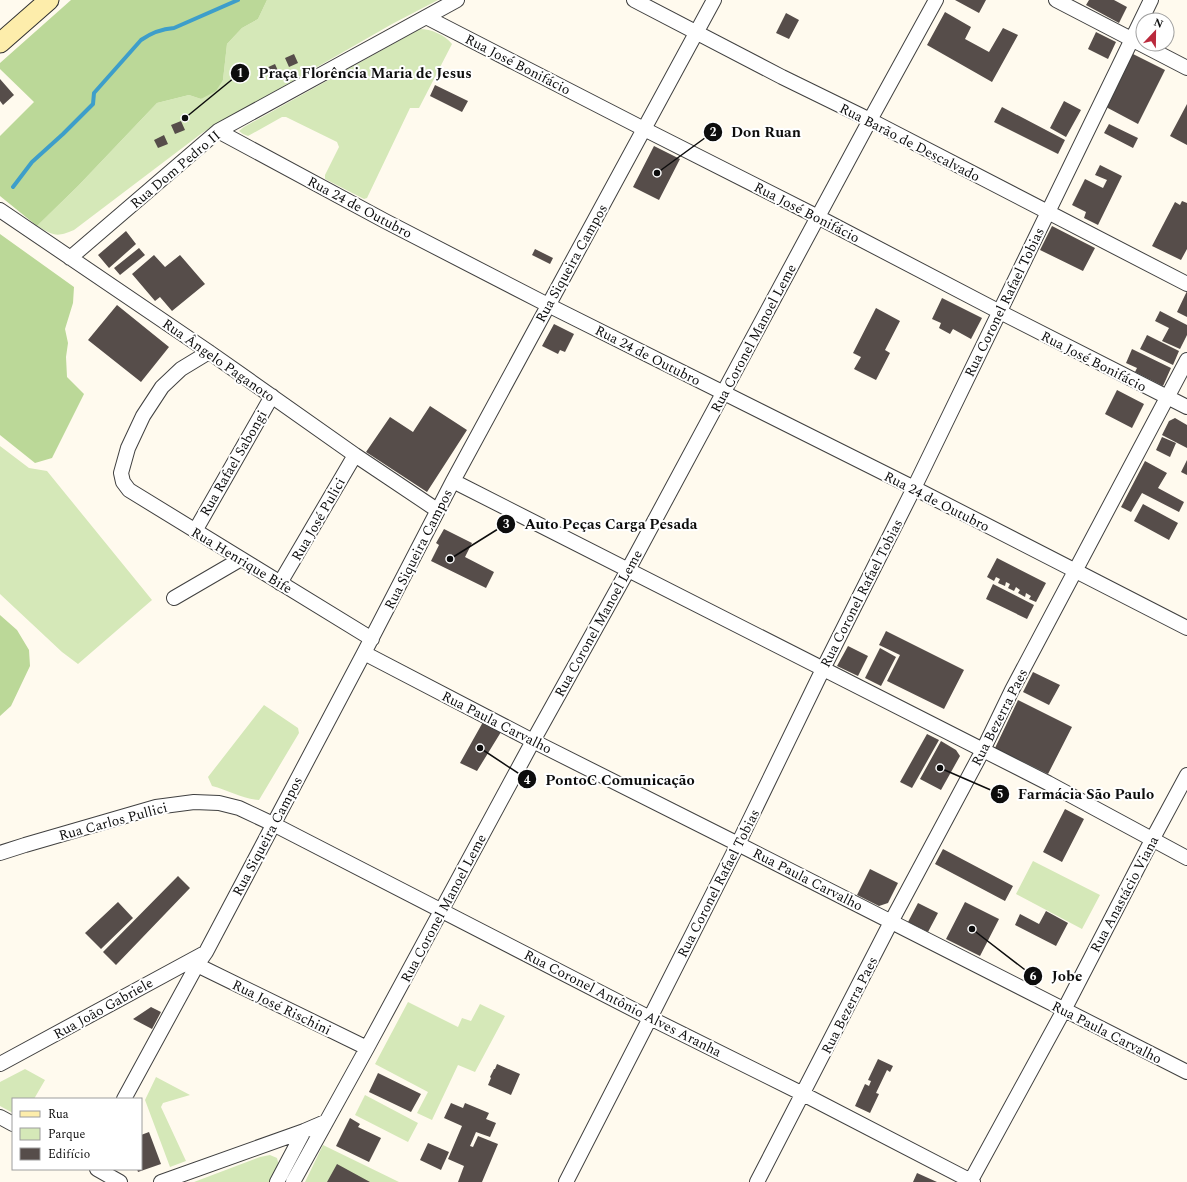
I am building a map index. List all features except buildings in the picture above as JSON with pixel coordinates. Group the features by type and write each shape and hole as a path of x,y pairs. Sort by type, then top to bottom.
{"main road":[{"path":"0,43 48,0"}],"street":[{"name":"Rua Dom Pedro II","path":"70,258 218,131 457,0"},
{"name":"Rua Barão de Descalvado","path":"634,0 1187,284"},
{"name":"Rua Siqueira Campos","path":"125,1098 197,965 206,952 372,639 453,480 714,0"},
{"name":"Rua Coronel Manoel Leme","path":"293,1182 442,911 533,741 628,570 936,0"},
{"path":"1056,0 1187,68"},
{"name":"Rua Coronel Rafael Tobias","path":"566,1182 738,844 823,669 914,488 1151,0"},
{"name":"Rua José Bonifácio","path":"426,17 818,217 1187,408"},
{"name":"Rua 24 de Outubro","path":"218,131 385,221 548,305 914,488 1187,628"},
{"name":"Rua Ângelo Paganoto","path":"0,210 209,352 355,455 437,510"},
{"name":"Rua Henrique Bife","path":"209,352 181,369 162,387 143,416 128,448 121,473 123,482 130,490 195,531 372,639"},
{"name":"Rua Bezerra Paes","path":"757,1182 891,922 983,750 1012,690 1076,571 1166,397 1187,360"},
{"name":"Rua Rafael Sabongi","path":"195,531 272,396"},
{"name":"Rua José Pulici","path":"280,583 355,455"},
{"path":"453,480 1048,783 1187,858"},
{"path":"174,598 241,559"},
{"name":"Rua Paula Carvalho","path":"364,653 533,741 1187,1072"},
{"name":"Rua Anastácio Viana","path":"971,1182 1064,1010 1187,775"},
{"name":"Rua Carlos Pullici","path":"0,853 156,807 194,802 219,803 232,806 273,824"},
{"name":"Rua Coronel Antônio Alves Aranha","path":"273,824 971,1182"},
{"name":"Rua João Gabriele","path":"0,1064 206,952"},
{"name":"Rua José Rischini","path":"197,965 367,1048"},
{"path":"0,1117 12,1123"},
{"path":"161,1182 304,1131 325,1122"},
{"path":"277,1182 304,1131"},
{"path":"287,1163 300,1169"},
{"path":"99,1170 120,1182"}],"green space":[{"path":"71,0 267,0 258,19 242,28 227,44 223,80 216,91 201,99 189,95 157,103 78,186 37,226 0,196 0,136 34,102 0,69 0,63"},
{"path":"267,0 438,0 392,24 202,133 74,230 59,235 47,232 37,226 78,186 157,103 189,95 201,99 223,80 227,44 242,28 258,19"},
{"path":"420,29 438,33 452,44 419,108 410,108 367,198 364,199 325,179 325,175 339,147 337,142 286,117 282,117 248,136 239,131 244,127"},
{"path":"0,234 74,287 73,303 65,329 68,343 66,357 67,377 84,394 52,458 35,463 0,435"},
{"path":"0,446 29,468 47,471 152,600 78,664 62,652 0,594"},
{"path":"0,615 17,630 29,650 30,666 11,706 0,716"},
{"path":"264,705 298,728 299,733 259,800 247,798 212,786 208,777"},
{"path":"1033,861 1100,895 1082,929 1016,894"},
{"path":"408,1002 458,1027 462,1018 471,1021 480,1004 505,1016 475,1072 458,1065 432,1120 417,1113 428,1092 375,1064"},
{"path":"25,1069 45,1080 35,1098 12,1098 12,1112 0,1106 0,1082"},
{"path":"156,1077 190,1095 163,1103 161,1107 186,1161 170,1167 145,1100"},
{"path":"365,1095 418,1123 408,1142 355,1115"},
{"path":"323,1145 399,1182 305,1182"},
{"path":"270,1155 277,1158 279,1166 270,1182 194,1182 260,1157"}],"waterway":[{"path":"13,187 32,162 93,104 94,93 141,40 156,32 174,28 238,0"}],"place":[{"name":"Praça Florência Maria de Jesus","path":"185,118"},
{"name":"Don Ruan","path":"657,173"},
{"name":"Auto Peças Carga Pesada","path":"450,559"},
{"name":"PontoC Comunicação","path":"480,748"},
{"name":"Farmácia São Paulo","path":"940,768"},
{"name":"Jobe","path":"972,929"}]}
